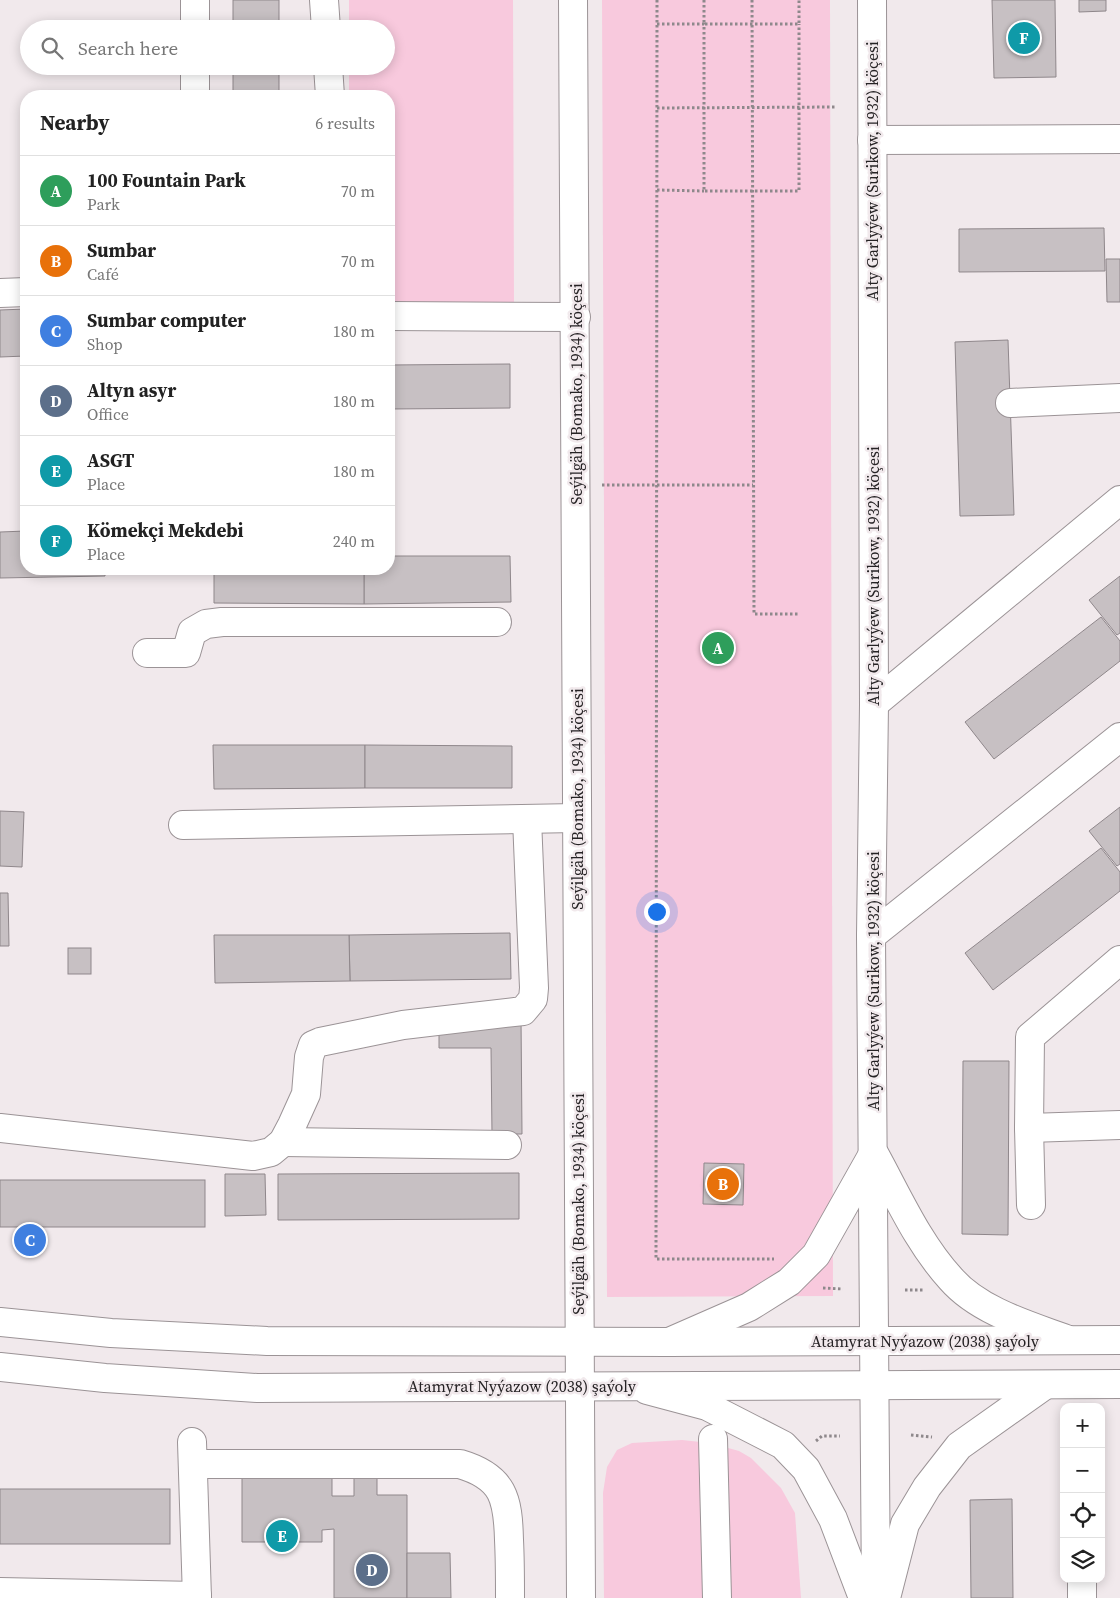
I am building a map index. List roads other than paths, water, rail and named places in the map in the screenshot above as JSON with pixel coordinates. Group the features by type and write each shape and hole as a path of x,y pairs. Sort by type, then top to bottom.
{"street":[{"path":"196,0 196,20"},
{"path":"324,0 325,20"},
{"name":"Seýilgäh (Bomako, 1934) köçesi","path":"573,0 581,1598"},
{"name":"Alty Garlyýew (Surikow, 1932) köçesi","path":"872,0 874,704 871,936 876,1598"},
{"path":"196,75 196,90"},
{"path":"329,75 330,90"},
{"path":"872,140 1120,139"},
{"path":"0,293 20,292"},
{"path":"395,316 576,318"},
{"path":"1010,403 1120,398"},
{"path":"874,704 1120,500"},
{"path":"147,653 186,653 192,632 206,624 222,622 497,622"},
{"path":"871,936 1120,737"},
{"path":"183,825 576,818"},
{"path":"0,1128 253,1156 271,1152 283,1142 306,1094 308,1057 312,1045 403,1025 523,1011 533,999 534,988 527,819"},
{"path":"1031,1205 1029,1128 1030,1037 1120,960"},
{"path":"1029,1128 1120,1125"},
{"path":"283,1142 506,1144"},
{"name":"Alty Garlyýew (Surikow, 1932) köçesi","path":"874,1153 926,1247 952,1280 973,1297 998,1311 1033,1327 1070,1340"},
{"name":"Atamyrat Nyýazow (2038) şaýoly","path":"669,1342 749,1307 789,1282 816,1255 874,1153"},
{"name":"Atamyrat Nyýazow (2038) şaýoly","path":"0,1322 111,1332 267,1340 669,1342 1120,1340"},
{"name":"Atamyrat Nyýazow (2038) şaýoly","path":"0,1367 104,1378 257,1388 580,1385 1120,1384"},
{"path":"886,1598 905,1524 927,1487 959,1446 1045,1384"},
{"path":"629,1385 707,1406 782,1445 806,1469 833,1519 863,1598"},
{"path":"713,1439 717,1598"},
{"path":"0,1592 197,1597 193,1453 460,1464 475,1468 493,1481 508,1507 510,1598"},
{"path":"1082,1583 1082,1598"}],"place":[{"name":"Kömekçi Mekdebi","path":"1024,38"},
{"name":"100 Fountain Park","path":"718,648"},
{"name":"Sumbar","path":"723,1184"},
{"name":"Sumbar computer","path":"30,1240"},
{"name":"ASGT","path":"282,1536"},
{"name":"Altyn asyr","path":"372,1570"}]}
